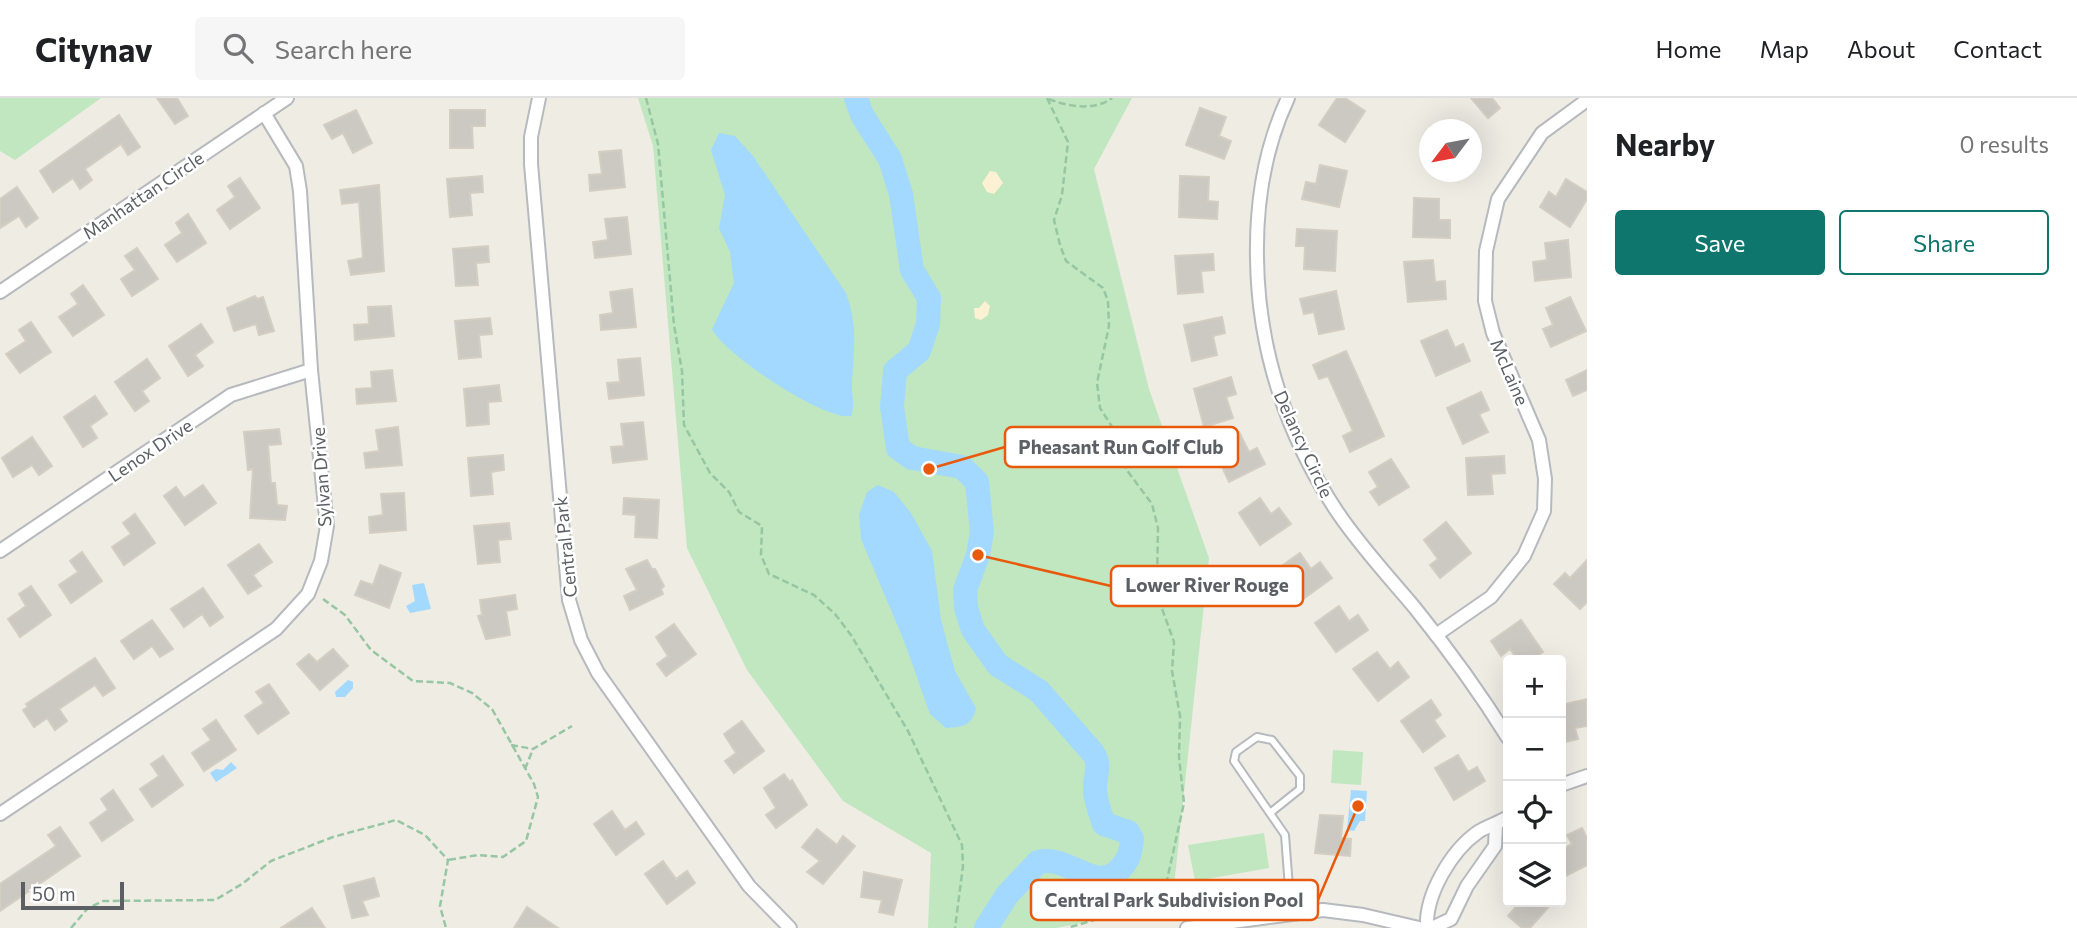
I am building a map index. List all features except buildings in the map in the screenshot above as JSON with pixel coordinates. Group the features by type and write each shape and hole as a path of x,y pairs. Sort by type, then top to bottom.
{"street":[{"name":"Manhattan Circle","path":"0,292 287,98"},
{"name":"Central Park","path":"539,98 531,137 530,164 569,600 581,640 598,673 749,886 790,928"},
{"name":"Delancy Circle","path":"1288,98 1265,160 1259,212 1257,287 1271,372 1310,466 1339,515 1436,635 1503,731"},
{"name":"McLaine","path":"1436,635 1491,597 1524,556 1544,511 1544,462 1539,440 1493,333 1485,301 1486,251 1498,199 1542,133 1587,100"},
{"name":"Sylvan Drive","path":"0,814 276,629 307,594 321,561 327,526 311,370 300,191 296,166 264,113"},
{"name":"Lenox Drive","path":"0,551 231,395 311,370"},
{"path":"1566,783 1587,776"},
{"path":"1496,825 1495,846 1467,886 1451,919 1429,928 1426,912 1454,856 1479,831 1503,820"},
{"path":"1187,928 1323,910 1363,915 1419,928"}],"lane":[{"path":"1270,813 1300,789 1300,776 1272,740 1258,737 1236,752 1234,761 1284,835 1292,914"}],"path":[{"path":"646,98 658,144 674,325 682,371 684,425 709,473 729,492 739,512 762,526 761,555 769,574 814,595 835,614 851,635 908,731 962,845 963,866 955,928"},
{"path":"1048,99 1092,107 1104,104 1112,98"},
{"path":"1048,99 1068,142 1062,195 1054,220 1060,245 1066,261 1103,288 1108,301 1109,326 1097,383 1100,408 1118,436 1126,469 1152,505 1158,528 1157,582 1160,603 1174,642 1172,671 1180,716 1179,757 1184,803 1167,880 1158,890 1118,913 1067,928"},
{"path":"323,599 345,615 371,650 413,681 450,683 492,709 525,769 538,797 526,841 503,857 478,855 448,860"},
{"path":"525,769 533,749 572,726"},
{"path":"511,745 533,749"},
{"path":"71,928 94,903 103,901 215,900 242,884 271,861 332,836 387,822 405,823 425,835 448,860"},
{"path":"446,928 440,906 448,860"}],"green space":[{"path":"0,98 101,98 15,160 0,151"},
{"path":"638,98 1132,98 1094,169 1149,389 1209,558 1172,905 1056,928 928,928 931,853 843,801 747,670 687,548 653,146"},
{"path":"1333,750 1363,752 1361,785 1331,783"},
{"path":"1264,833 1269,868 1195,881 1188,845"}],"sand":[{"path":"990,171 996,172 1003,183 994,194 987,192 982,183"},
{"path":"985,301 990,306 988,315 981,320 975,318 974,308 979,308"}],"water":[{"path":"719,133 735,136 753,156 846,293 854,338 851,416 838,415 820,408 776,384 735,354 712,329 734,283 730,252 719,228 725,195 711,150"},
{"path":"878,485 894,492 911,513 932,551 941,620 955,671 976,708 972,719 962,726 946,728 930,714 904,641 861,539 859,515 867,492"},
{"path":"424,583 431,609 410,613 406,606 415,601 412,585"},
{"path":"348,680 353,682 353,688 345,697 336,697 335,692"},
{"path":"231,762 237,768 216,782 210,773 216,769 223,770"},
{"path":"1351,790 1367,791 1365,821 1360,821 1354,831 1347,830"}],"waterway":[{"path":"856,98 862,115 890,159 901,194 912,270 929,298 928,324 919,351 895,371 892,407 898,448 912,458 962,467 977,482 982,532 978,555 965,590 966,608 973,630 998,665 1039,691 1093,753 1097,767 1095,786 1098,808 1104,824 1128,832 1132,839 1126,862 1111,876 1101,878 1060,863 1038,862 1007,895 986,928"}],"place":[{"name":"Pheasant Run Golf Club","path":"929,469"},
{"name":"Lower River Rouge","path":"978,555"},
{"name":"Central Park Subdivision Pool","path":"1358,806"}]}
